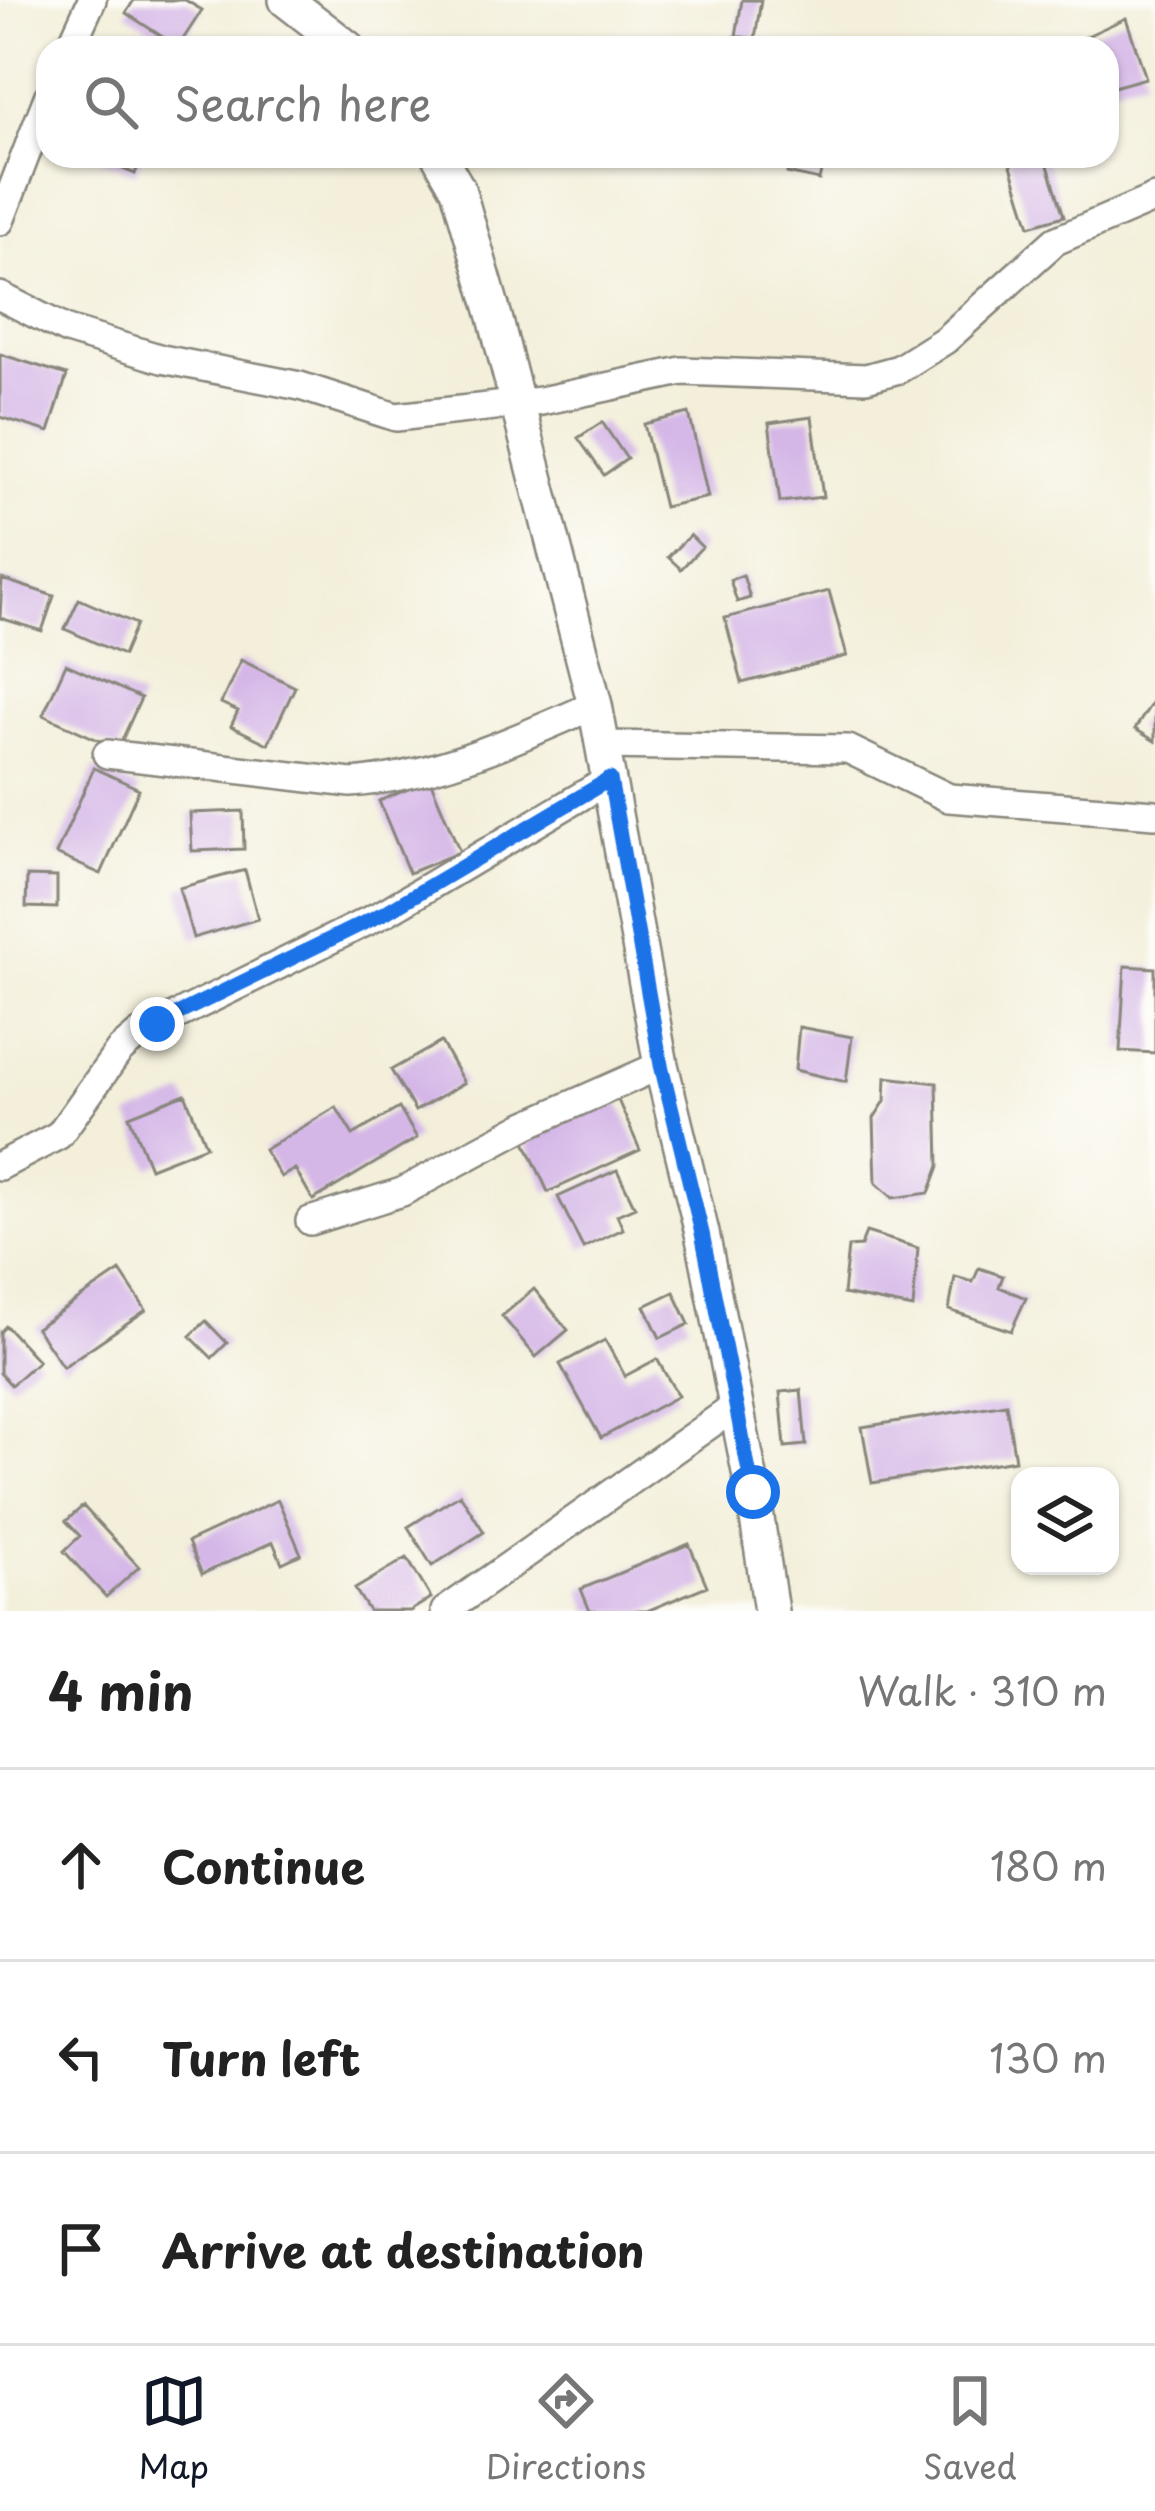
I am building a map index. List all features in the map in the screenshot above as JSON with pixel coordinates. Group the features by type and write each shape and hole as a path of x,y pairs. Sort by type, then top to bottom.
{"street":[{"path":"76,36 92,0"},
{"path":"286,0 332,36"},
{"path":"0,220 36,128"},
{"path":"446,168 458,189 595,705 661,1065 702,1233 753,1492 771,1611"},
{"path":"0,296 105,341 300,386 396,417 517,405 682,371 794,378 885,374 945,340 1055,241 1155,198"},
{"path":"106,754 351,783 381,780 457,764 595,705"},
{"path":"603,745 848,748 949,798 1155,814"},
{"path":"0,1166 59,1135 119,1051 139,1034 386,912 610,779"},
{"path":"310,1221 402,1192 526,1125 661,1065"},
{"path":"445,1611 733,1408"}],"building":[{"path":"134,0 185,0 202,10 185,36 161,36 126,13"},
{"path":"742,0 761,0 755,36 736,36"},
{"path":"1126,18 1146,78 1119,86 1119,36 1087,36"},
{"path":"788,168 822,168 819,180 787,173"},
{"path":"1012,168 1049,168 1064,216 1030,226"},
{"path":"0,354 67,375 49,432 0,417"},
{"path":"689,413 708,497 664,507 644,424"},
{"path":"812,417 823,497 780,502 769,423"},
{"path":"602,422 627,459 604,475 578,438"},
{"path":"690,535 702,547 681,569 668,557"},
{"path":"743,575 750,598 737,602 730,580"},
{"path":"2,579 54,596 42,631 0,618"},
{"path":"829,591 847,656 742,683 725,618"},
{"path":"79,599 136,624 123,655 65,629"},
{"path":"241,660 295,687 268,744 231,726 238,711 221,703"},
{"path":"66,664 141,698 118,749 43,715"},
{"path":"1155,698 1155,741 1135,729"},
{"path":"94,768 139,789 101,874 56,854"},
{"path":"430,780 460,852 409,873 379,801"},
{"path":"243,811 244,849 192,851 190,813"},
{"path":"245,870 258,919 193,938 179,888"},
{"path":"27,876 57,877 57,908 26,907"},
{"path":"1125,966 1155,968 1155,1053 1120,1051"},
{"path":"799,1027 852,1037 846,1082 795,1070"},
{"path":"441,1042 464,1083 415,1111 391,1070"},
{"path":"886,1077 937,1083 939,1166 929,1193 893,1198 876,1183 874,1118 885,1101"},
{"path":"185,1094 206,1146 150,1168 129,1116"},
{"path":"617,1098 640,1150 548,1192 524,1140"},
{"path":"336,1107 353,1135 399,1108 417,1138 313,1200 295,1169 281,1177 264,1150"},
{"path":"617,1170 635,1207 617,1215 623,1229 583,1248 558,1197"},
{"path":"866,1232 918,1248 913,1308 843,1294 848,1247 861,1246"},
{"path":"979,1268 1003,1276 999,1287 1026,1298 1011,1331 949,1310 955,1277 973,1282"},
{"path":"120,1271 146,1310 63,1367 36,1328"},
{"path":"534,1289 568,1330 536,1357 502,1316"},
{"path":"674,1292 689,1324 660,1338 645,1306"},
{"path":"206,1321 227,1343 212,1358 190,1336"},
{"path":"6,1326 38,1361 11,1385 0,1373 0,1332"},
{"path":"605,1340 625,1376 657,1359 678,1396 601,1438 560,1364"},
{"path":"801,1390 806,1445 785,1447 780,1392"},
{"path":"1006,1404 1015,1460 872,1483 862,1427"},
{"path":"460,1494 484,1532 432,1566 408,1527"},
{"path":"278,1500 301,1554 282,1563 273,1542 202,1574 188,1542"},
{"path":"83,1506 139,1567 106,1597 64,1551 80,1536 66,1521"},
{"path":"689,1544 707,1586 647,1611 590,1611 581,1589"},
{"path":"407,1558 431,1598 410,1611 369,1611 355,1589"}],"route":[{"path":"157,1024 386,912 610,779 661,1065 702,1233 753,1492"}]}
